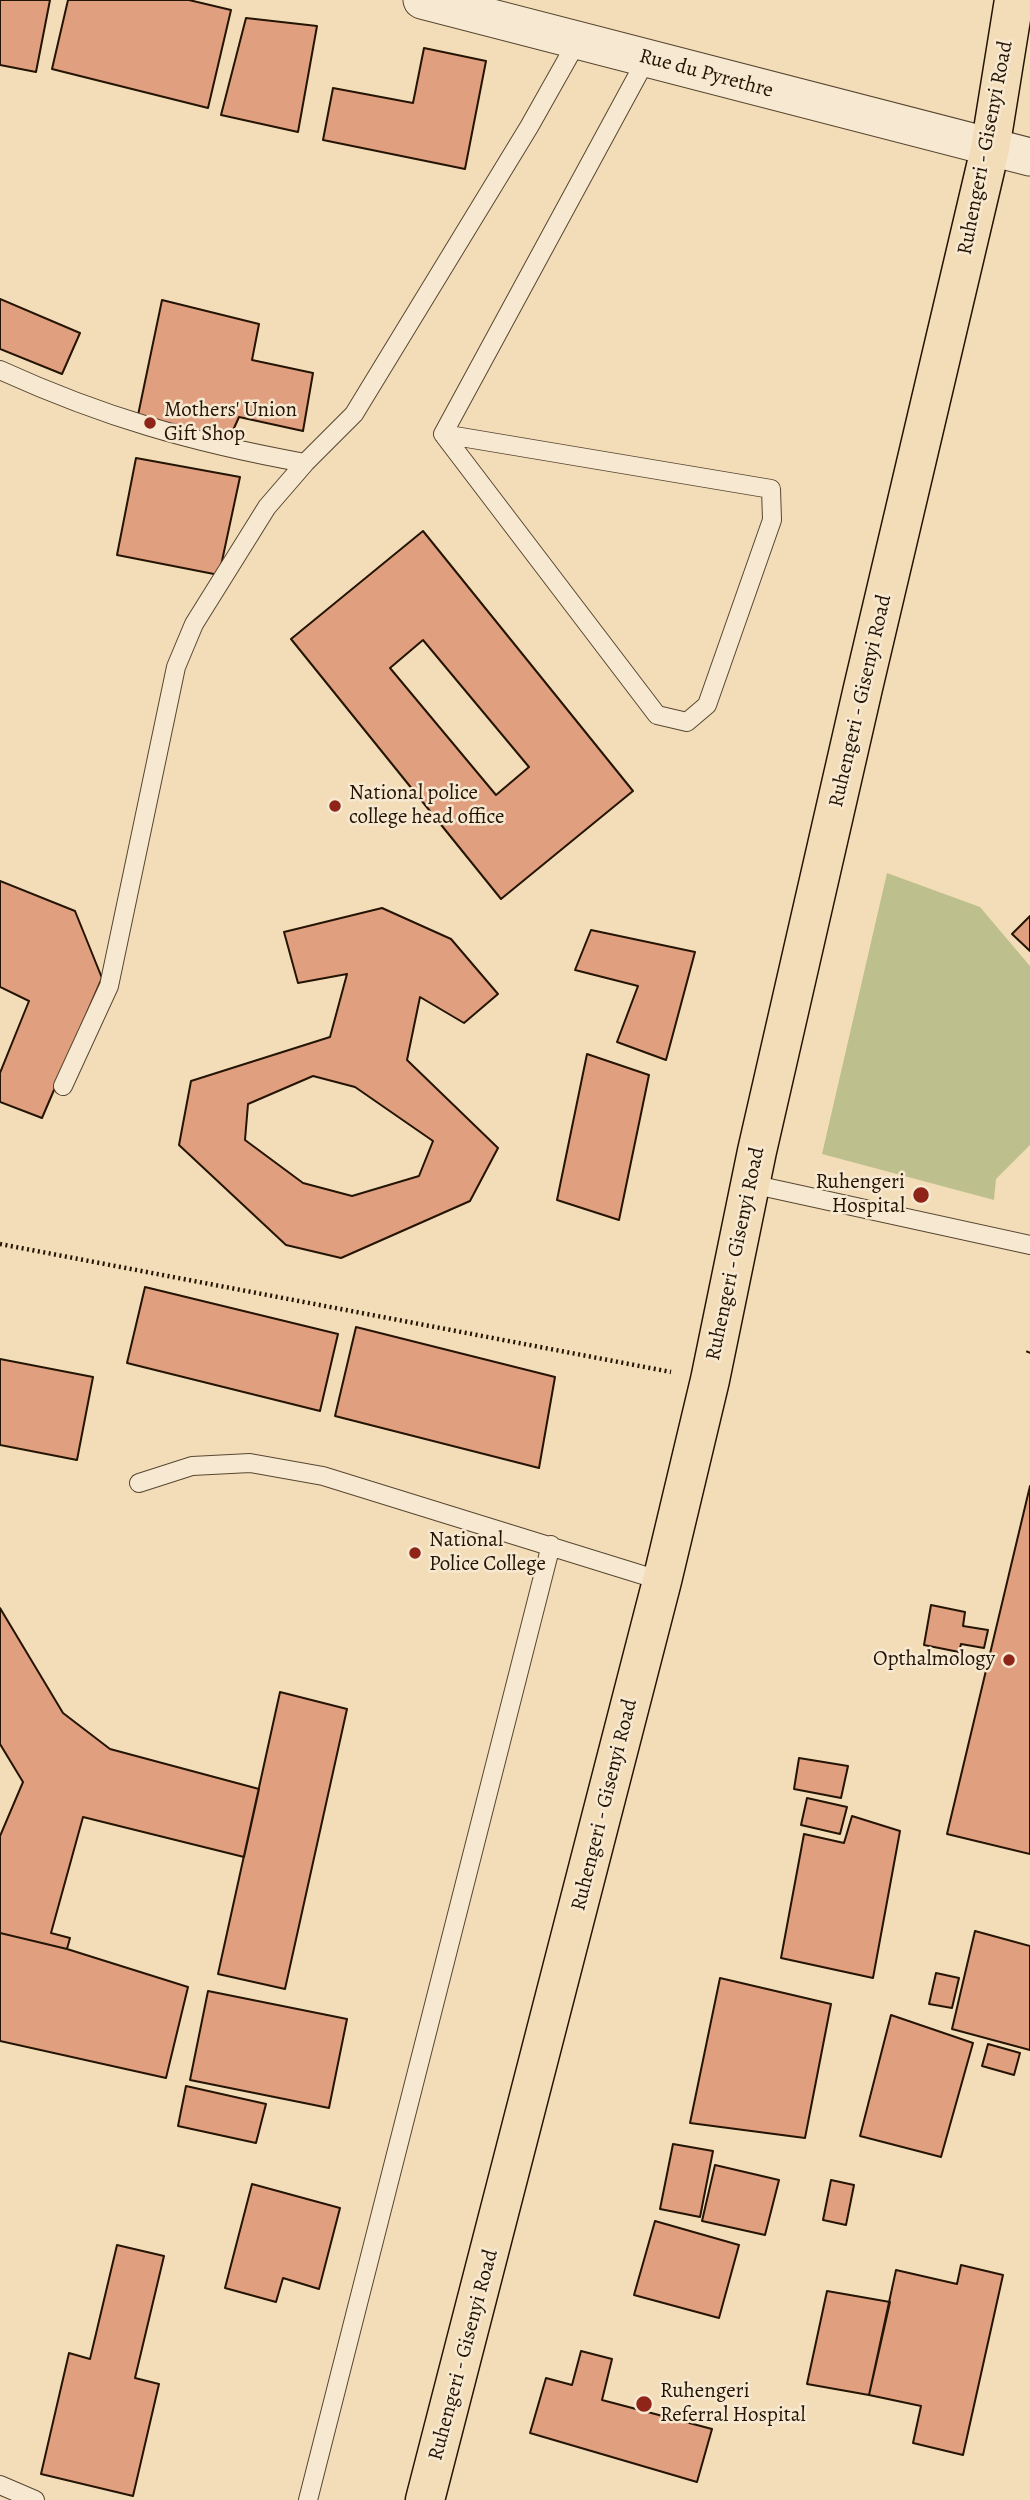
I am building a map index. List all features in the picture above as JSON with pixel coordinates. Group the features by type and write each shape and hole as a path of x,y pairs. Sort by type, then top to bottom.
{"highway":[{"name":"Ruhengeri - Gisenyi Road","path":"425,2500 662,1581 710,1380 751,1184 990,149 1014,0"}],"street":[{"name":"Rue du Pyrethre","path":"422,0 990,149 1030,157"}],"lane":[{"path":"63,1086 109,986 176,667 194,624 267,507 305,463 354,414 529,127 578,40"},
{"path":"443,434 647,58"},
{"path":"0,370 73,403 181,438 305,463"},
{"path":"443,434 771,489 772,520 707,705 687,722 657,715 443,434"},
{"path":"751,1184 1030,1245"},
{"path":"139,1483 192,1466 250,1464 323,1476 662,1581"},
{"path":"308,2500 551,1545"},
{"path":"0,2485 35,2500"}],"path":[{"path":"0,1244 710,1380"}],"green space":[{"path":"887,873 980,907 1030,966 1030,1145 996,1179 994,1200 822,1154"}],"building":[{"path":"0,0 50,0 36,72 0,65"},
{"path":"68,0 189,0 231,10 208,108 52,69"},
{"path":"246,18 317,26 298,132 221,115"},
{"path":"424,48 486,61 465,169 323,140 333,88 413,103"},
{"path":"0,299 80,333 62,374 0,349"},
{"path":"162,300 259,324 252,360 313,373 303,431 239,417 226,446 137,420"},
{"path":"136,458 240,477 219,575 117,555"},
{"path":"423,531 633,791 501,899 291,639","holes":["423,640 529,767 496,795 390,668"]},
{"path":"0,881 75,911 102,978 42,1118 0,1102 0,1073 29,1001 0,987"},
{"path":"382,908 451,939 498,994 464,1023 420,997 407,1060 498,1148 470,1201 341,1258 286,1245 179,1145 191,1081 330,1037 347,974 298,983 284,932","holes":["313,1076 355,1087 433,1141 419,1176 352,1196 303,1183 245,1140 248,1104"]},
{"path":"1030,916 1030,951 1012,934"},
{"path":"591,930 695,952 666,1060 617,1042 638,986 575,970"},
{"path":"587,1054 649,1075 619,1220 557,1200"},
{"path":"145,1287 338,1334 320,1411 127,1363"},
{"path":"356,1327 555,1377 539,1468 335,1416"},
{"path":"0,1359 93,1377 77,1460 0,1445"},
{"name":"Opthalmology","path":"1030,1486 1030,1854 947,1834"},
{"path":"931,1605 965,1612 963,1626 988,1630 984,1648 961,1644 959,1652 924,1645"},
{"path":"0,1608 63,1713 110,1749 259,1789 244,1857 83,1817 51,1933 70,1938 67,1949 0,1933 0,1836 23,1782 0,1744"},
{"path":"280,1692 347,1709 285,1989 218,1974"},
{"path":"799,1758 848,1766 841,1798 794,1789"},
{"path":"807,1798 847,1807 840,1834 801,1825"},
{"path":"852,1816 900,1831 873,1978 781,1958 804,1834 844,1843"},
{"path":"975,1931 1030,1946 1030,2050 952,2029"},
{"path":"0,1933 67,1949 188,1987 166,2078 0,2041"},
{"path":"936,1973 959,1978 952,2008 929,2004"},
{"path":"720,1978 831,2004 805,2138 690,2123"},
{"path":"208,1991 347,2019 329,2108 190,2080"},
{"path":"891,2015 973,2043 941,2157 860,2136"},
{"path":"988,2044 1020,2053 1014,2075 982,2066"},
{"path":"186,2086 266,2104 256,2143 178,2126"},
{"path":"673,2144 713,2151 700,2217 660,2209"},
{"path":"715,2165 779,2180 765,2235 702,2221"},
{"path":"831,2180 854,2185 846,2225 823,2220"},
{"path":"252,2184 340,2208 319,2289 283,2278 276,2302 225,2288"},
{"path":"655,2221 739,2245 719,2318 634,2295"},
{"path":"117,2245 164,2256 135,2378 159,2384 133,2496 41,2474 69,2353 90,2359"},
{"path":"961,2265 1003,2275 963,2455 913,2443 921,2406 869,2395 896,2270 957,2284"},
{"path":"827,2291 890,2302 869,2395 807,2384"},
{"path":"581,2351 612,2359 602,2400 712,2429 697,2482 530,2433 546,2378 572,2385"}],"place":[{"name":"Mothers' Union Gift Shop","path":"150,423"},
{"name":"National police college head office","path":"335,806"},
{"name":"Ruhengeri Hospital","path":"921,1195"},
{"name":"National Police College","path":"415,1553"},
{"name":"Opthalmology","path":"1009,1660"},
{"name":"Ruhengeri Referral Hospital","path":"644,2404"}]}
